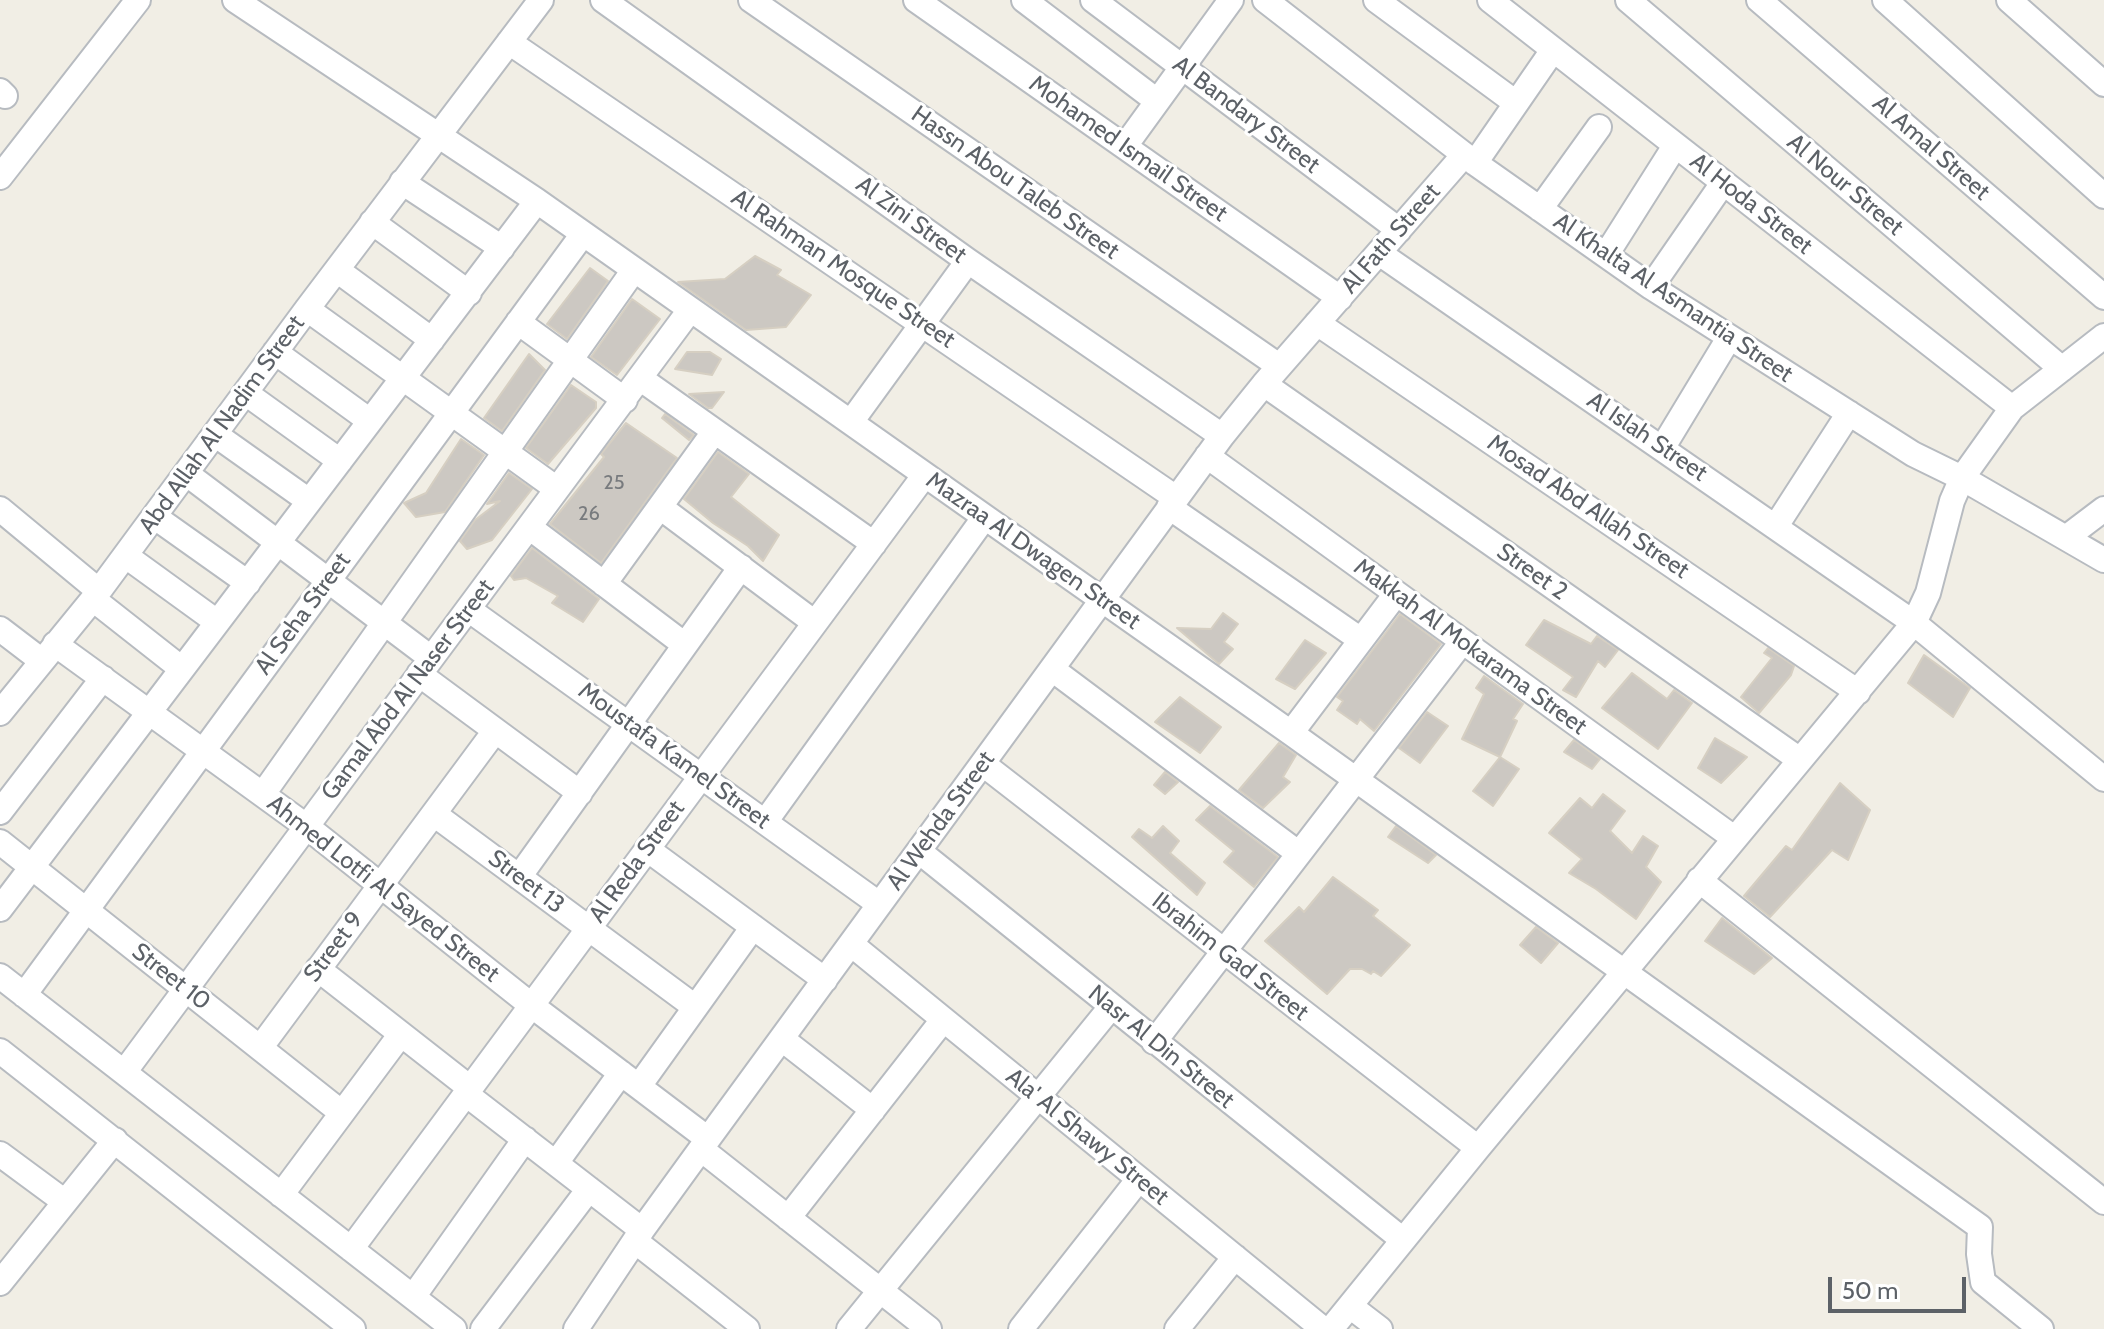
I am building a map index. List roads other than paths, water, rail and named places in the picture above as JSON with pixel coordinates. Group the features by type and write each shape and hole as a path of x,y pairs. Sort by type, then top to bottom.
{"street":[{"path":"0,177 138,0"},
{"name":"Mazraa Al Dwagen Street","path":"235,0 537,201 1103,599 1980,1227 1979,1254 1983,1282 2041,1329"},
{"name":"Abd Allah Al Nadim Street","path":"0,713 126,556 307,309 541,0"},
{"name":"Al Zini Street","path":"603,0 968,261 1222,436"},
{"name":"Hassn Abou Taleb Street","path":"751,0 1272,375"},
{"name":"Mohamed Ismail Street","path":"916,0 1340,298"},
{"path":"1024,0 1157,101"},
{"name":"Al Bandary Street","path":"1093,0 1399,230"},
{"path":"1125,146 1231,0"},
{"name":"Al Khalta Al Asmantia Street","path":"1265,0 1470,159 1651,287 1913,454 1962,478 2104,560"},
{"path":"1376,0 1516,103"},
{"name":"Al Hoda Street","path":"1490,0 2012,408"},
{"name":"Al Nour Street","path":"1628,0 2062,369"},
{"name":"Al Amal Street","path":"1759,0 2104,297"},
{"path":"1885,0 2104,196"},
{"path":"2009,0 2104,84"},
{"name":"Al Rahman Mosque Street","path":"509,42 923,324 1361,640"},
{"name":"Al Fath Street","path":"1317,323 1399,230 1470,159 1516,103 1553,50"},
{"path":"1540,209 1599,127"},
{"path":"1606,255 1675,146"},
{"path":"402,182 502,248"},
{"path":"1651,287 1723,183"},
{"path":"0,909 537,201"},
{"path":"372,222 469,293"},
{"name":"Al Seha Street","path":"24,995 583,234"},
{"name":"Al Islah Street","path":"1379,253 1914,623 2104,779"},
{"path":"851,422 968,261"},
{"path":"337,270 432,340"},
{"path":"263,794 634,270"},
{"path":"307,309 557,489"},
{"name":"Gamal Abd Al Naser Street","path":"125,1071 690,310"},
{"path":"518,322 625,400"},
{"name":"Al Wehda Street","path":"576,1329 704,1144 920,852 1172,502 1222,436 1317,323"},
{"name":"Mosad Abd Allah Street","path":"1317,323 1858,692"},
{"path":"1331,1329 1914,623 1928,593 1952,501 1962,478 2012,408 2104,336"},
{"path":"1663,447 1729,338"},
{"path":"275,352 370,421"},
{"name":"Street 2","path":"1272,375 1800,760"},
{"path":"641,379 874,544"},
{"path":"247,394 340,461"},
{"path":"1776,526 1849,413"},
{"path":"604,584 714,432"},
{"path":"216,435 309,501"},
{"name":"Makkah Al Mokarama Street","path":"1207,456 1734,838"},
{"path":"187,474 384,623 495,731 580,793"},
{"name":"Al Reda Street","path":"351,1249 924,476"},
{"path":"660,507 815,623"},
{"path":"0,509 182,669"},
{"path":"2067,537 2104,509"},
{"path":"155,517 248,583"},
{"path":"765,822 984,518"},
{"path":"529,527 685,645"},
{"path":"126,556 217,622"},
{"path":"519,877 741,567"},
{"path":"1291,733 1396,594"},
{"name":"Moustafa Kamel Street","path":"468,609 879,904"},
{"name":"Ahmed Lotfi Al Sayed Street","path":"0,629 103,678 306,826 630,1080 788,1218 924,1328"},
{"path":"1154,1042 1462,642"},
{"path":"1052,669 1298,853"},
{"path":"0,812 103,678"},
{"name":"Street 9","path":"260,1048 495,731"},
{"name":"Ibrahim Gad Street","path":"983,764 1478,1148"},
{"name":"Street 13","path":"434,814 695,1007"},
{"name":"Street 10","path":"0,842 342,1113"},
{"path":"647,849 825,980"},
{"name":"Nasr Al Din Street","path":"920,852 1403,1240"},
{"path":"1699,880 2104,1202"},
{"path":"556,1163 695,1007 753,927"},
{"name":"Ala' Al Shawy Street","path":"851,944 1323,1329"},
{"path":"318,969 589,1189 638,1236 747,1329"},
{"path":"0,976 454,1329"},
{"path":"849,1329 1111,1007"},
{"path":"788,1218 943,1020"},
{"path":"281,1195 401,1034"},
{"path":"782,1039 873,1110"},
{"path":"0,1051 353,1329"},
{"path":"413,1297 525,1139"},
{"path":"0,1283 115,1140"},
{"path":"0,1154 65,1202"},
{"path":"1021,1329 1139,1179"},
{"path":"483,1329 589,1189"},
{"path":"1177,1329 1235,1257"},
{"path":"1350,1306 1380,1329"}]}
